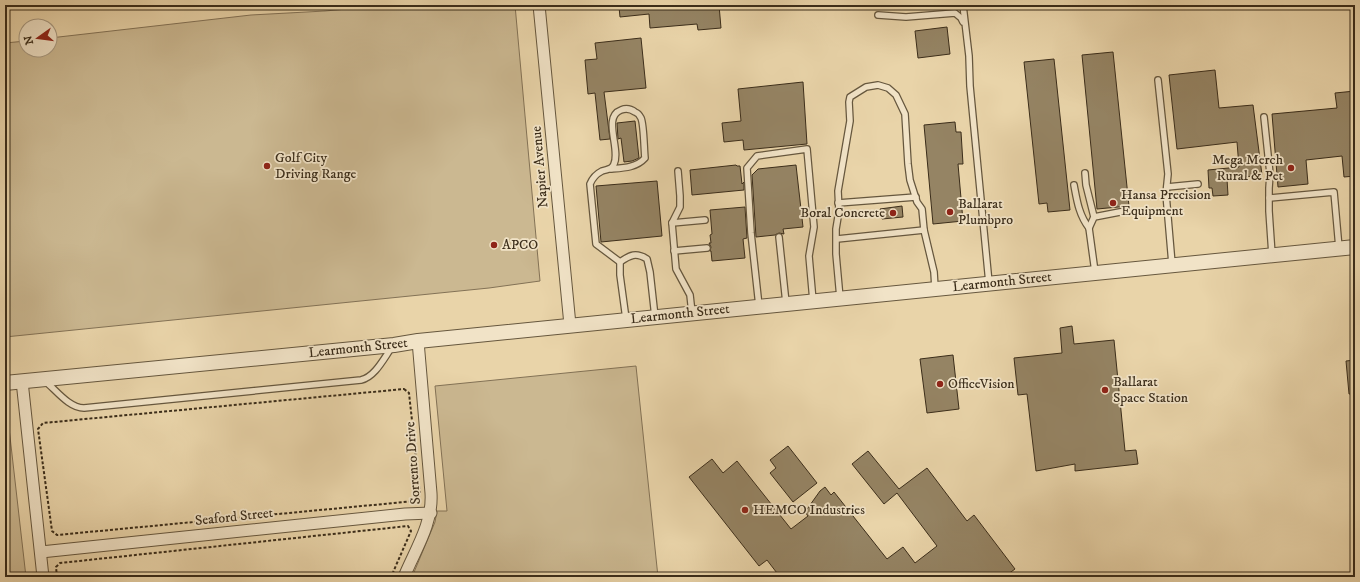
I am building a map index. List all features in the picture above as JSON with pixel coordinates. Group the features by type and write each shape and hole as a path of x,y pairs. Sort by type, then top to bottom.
{"street":[{"name":"Napier Avenue","path":"539,5 570,325"},
{"name":"Learmonth Street","path":"5,383 394,345 418,341 570,325 1355,246"},
{"name":"Sorrento Drive","path":"404,577 431,513 431,493 418,341"},
{"path":"22,381 43,577"},
{"name":"Seaford Street","path":"41,552 405,514 431,513"}],"lane":[{"path":"962,5 969,56 970,86 989,283"},
{"path":"878,15 906,17 955,13 961,18 964,24"},
{"path":"1158,80 1168,174 1166,194 1172,265"},
{"path":"840,298 836,261 836,229 839,211 838,191 850,121 848,102 850,96 866,87 878,86 888,88 896,95 905,114 910,180 922,209 924,230 934,272 936,289"},
{"path":"610,169 615,163 612,121 613,116 621,110 627,108 638,113 641,119 645,158 633,167 610,169 601,172 592,179 590,184 596,244 620,262"},
{"path":"1264,117 1270,174 1269,198 1272,255"},
{"path":"760,306 753,247 747,168 757,156 806,149 814,227 809,256 813,301"},
{"path":"678,171 680,207 672,224 674,251 676,269 690,295 692,313"},
{"path":"1085,173 1086,185 1094,217 1090,228 1095,273"},
{"path":"1167,187 1198,184"},
{"path":"1074,185 1077,203 1082,219 1090,228"},
{"path":"1269,198 1334,192 1339,248"},
{"path":"838,204 916,197"},
{"path":"1094,217 1125,211"},
{"path":"672,224 705,220"},
{"path":"836,239 924,230"},
{"path":"779,237 786,304"},
{"path":"674,251 707,248"},
{"path":"620,262 628,256 639,254 647,259 655,317"},
{"path":"620,262 620,275 626,320"},
{"path":"44,379 71,404 84,408 363,379 372,374 394,345"}],"path":[{"path":"404,389 409,393 420,494 415,501 57,536 52,531 38,429 43,423 404,389"},
{"path":"57,577 56,568 60,562 408,526 411,531 391,577"}],"shaded area":[{"name":"Golf City Driving Range","path":"391,5 515,5 540,281 489,288 5,337 5,43 18,42 18,58 58,58 58,37 251,15 325,11"},
{"path":"636,366 658,577 412,577 435,522 437,511 447,511 435,386"},
{"path":"9,428 26,577 5,577 5,429"}],"building":[{"path":"641,5 719,5 721,28 698,30 697,24 650,28 649,14 620,17 619,7"},
{"path":"947,27 950,54 918,58 915,31"},
{"path":"641,38 646,88 604,92 610,139 600,140 595,93 588,94 585,60 597,59 595,43"},
{"path":"1113,52 1129,206 1097,209 1082,55"},
{"path":"1054,59 1070,210 1048,212 1047,203 1039,204 1024,62"},
{"path":"1215,70 1219,108 1253,105 1262,175 1227,179 1228,195 1213,196 1212,188 1209,188 1208,170 1239,167 1237,142 1177,149 1169,75"},
{"path":"803,82 807,144 744,150 743,140 724,142 722,123 741,121 738,89"},
{"path":"1355,91 1355,176 1344,177 1342,156 1306,160 1308,184 1278,187 1272,114 1337,108 1335,93"},
{"path":"635,121 639,158 624,162 621,138 618,139 617,123"},
{"path":"955,122 956,132 961,132 963,164 958,164 963,221 933,224 924,125"},
{"path":"736,165 740,166 742,184 744,182 744,190 692,195 690,170"},
{"path":"796,165 803,227 783,229 784,234 779,233 775,235 756,237 752,175 758,169"},
{"path":"657,181 662,236 601,242 596,186"},
{"path":"902,206 903,217 882,219 880,209"},
{"path":"745,207 747,238 743,239 745,258 712,261 710,251 711,247 709,243 711,243 710,235 712,234 710,210"},
{"path":"1072,326 1074,344 1114,340 1125,451 1136,450 1138,464 1075,471 1075,464 1036,471 1027,394 1018,395 1014,358 1062,353 1060,328"},
{"name":"OfficeVision","path":"953,355 959,409 927,413 920,359"},
{"path":"1355,360 1355,394 1349,394 1346,361"},
{"path":"788,446 817,483 793,502 770,473 776,468 770,460"},
{"path":"868,451 899,489 927,468 967,521 974,515 1015,569 1004,577 780,577 767,560 759,566 689,477 712,459 723,473 737,461 791,529 808,516 805,512 820,491 825,487 831,495 834,492 887,559 903,547 915,563 937,546 897,493 884,504 852,464"}],"place":[{"name":"Golf City Driving Range","path":"267,166"},
{"name":"Mega Merch Rural & Pet","path":"1291,168"},
{"name":"Hansa Precision Equipment","path":"1113,203"},
{"name":"Ballarat Plumbpro","path":"950,212"},
{"name":"Boral Concrete","path":"893,213"},
{"name":"APCO","path":"494,245"},
{"name":"OfficeVision","path":"940,384"},
{"name":"Ballarat Space Station","path":"1105,390"},
{"name":"HEMCO Industries","path":"745,510"}]}
